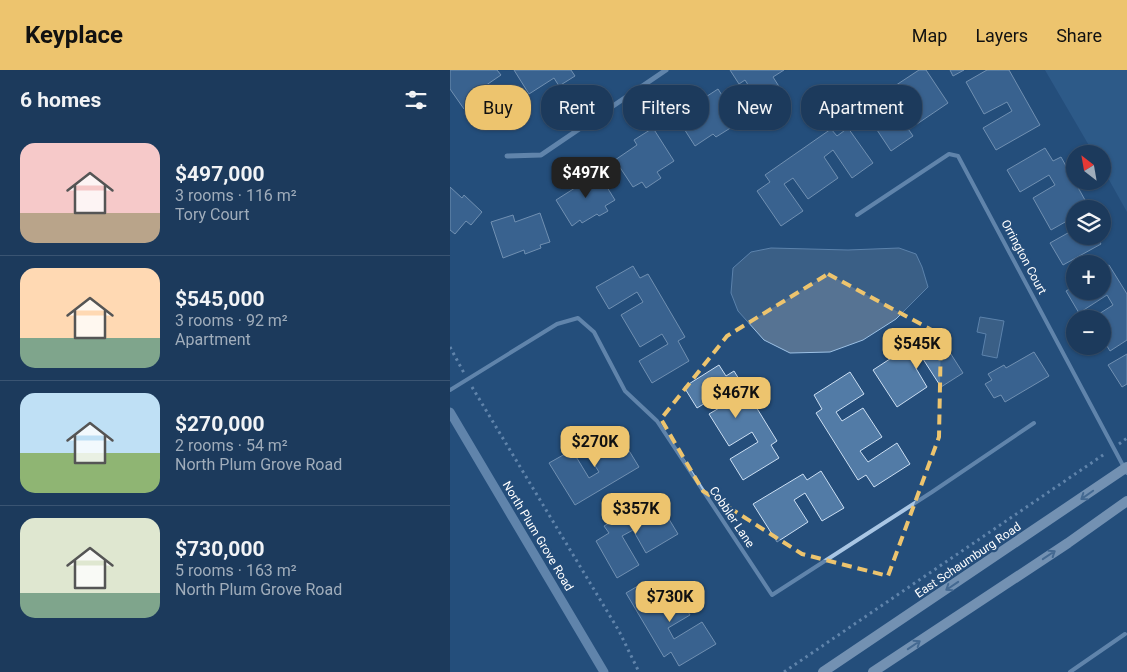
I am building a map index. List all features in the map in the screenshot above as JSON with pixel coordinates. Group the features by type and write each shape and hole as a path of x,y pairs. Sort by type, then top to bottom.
{"main road":[{"name":"East Schaumburg Road","path":"823,672 1126,470"},
{"path":"873,672 1068,543 1127,501"}],"street":[{"path":"508,156 541,155 666,70"},
{"name":"North Plum Grove Road","path":"450,412 604,672"}],"lane":[{"name":"Orrington Court","path":"857,215 949,154 958,156 1126,470"},
{"name":"Cobbler Lane","path":"450,390 557,324 578,318 594,332 625,391 657,421 772,595 932,492 1034,423"},
{"path":"1070,672 1125,634"}],"path":[{"path":"450,347 619,631 639,672"},
{"path":"784,672 1127,438"}],"highlighted area":[{"path":"828,274 941,335 939,437 888,576 802,554 703,491 661,419 727,336"}],"shaded area":[{"path":"1045,70 1127,70 1127,212 1111,183 1111,145 1089,145"},
{"path":"771,248 848,250 899,248 916,254 928,287 896,319 863,340 830,352 790,353 764,340 738,311 731,293 733,268 751,252"},
{"path":"980,317 1004,321 997,358 982,355 986,334 977,332"}],"building":[{"path":"450,70 497,70 501,75 486,85 465,85 464,109 450,89"},
{"path":"514,70 571,70 575,76 561,85 558,85 554,78 531,93 531,85 523,85"},
{"path":"730,70 784,70 773,77 778,85 748,85 745,80 739,84"},
{"path":"919,70 926,70 948,103 922,121 922,85 896,85"},
{"path":"950,70 964,70 953,76"},
{"path":"987,70 1009,70 1040,125 996,150 983,128 1012,111 1007,102 984,114 966,82"},
{"path":"718,89 719,91 719,130 727,130 716,137 713,134 695,146 685,130 709,130 709,95"},
{"path":"650,130 654,130 674,161 657,172 661,178 646,188 642,182 633,187 615,160 637,145 634,140"},
{"path":"830,130 837,136 845,130 849,130 873,163 852,178 833,150 824,157 838,178 808,199 793,178 784,184 803,211 781,226 757,191 770,182 765,175"},
{"path":"877,130 909,130 913,136 891,151"},
{"path":"1045,148 1053,161 1061,157 1066,166 1066,190 1079,190 1085,200 1066,200 1066,222 1051,230 1033,198 1055,185 1049,175 1020,192 1007,170"},
{"path":"595,168 615,200 605,206 608,211 599,216 597,214 582,223 580,220 572,226 556,200 578,186 575,181"},
{"path":"450,187 462,198 464,195 482,212 471,225 466,221 455,234 450,230"},
{"path":"540,213 550,242 540,245 541,248 525,254 524,250 503,258 491,222 513,215 515,222"},
{"path":"1066,234 1066,245 1099,245 1081,255 1066,255 1066,263 1063,265 1050,243"},
{"path":"633,266 640,278 648,274 685,337 678,341 689,361 652,383 639,361 668,344 662,334 640,347 621,315 643,302 637,292 609,309 596,287"},
{"path":"1111,268 1127,294 1127,340 1111,350 1111,310 1105,310 1113,305 1110,300"},
{"path":"1071,300 1099,300 1084,310 1077,310"},
{"path":"940,337 963,373 941,387 923,359 914,365 927,387 897,407 873,370 922,338 927,345"},
{"path":"1034,352 1049,376 1005,402 1001,395 994,398 985,384 992,380 988,374 1004,365 1006,368"},
{"path":"1127,354 1127,384 1122,387 1108,365"},
{"path":"719,365 726,376 734,371 777,441 771,445 779,458 743,480 730,459 758,442 752,432 729,446 709,414 731,401 725,391 697,408 684,387"},
{"path":"850,372 864,394 836,412 842,421 863,408 882,437 860,451 868,462 897,443 910,464 874,487 866,475 858,480 816,413 822,409 814,395"},
{"path":"617,431 639,467 575,505 549,463 572,450 589,478 599,472 585,450"},
{"path":"821,471 844,508 822,521 805,493 794,500 808,522 777,542 753,504 803,474 807,480"},
{"path":"655,496 678,534 646,553 633,530 622,536 639,565 617,578 596,541 609,533 604,526"},
{"path":"643,583 651,596 671,584 690,615 668,628 674,639 702,622 716,644 679,666 671,652 664,657 626,593"}]}
